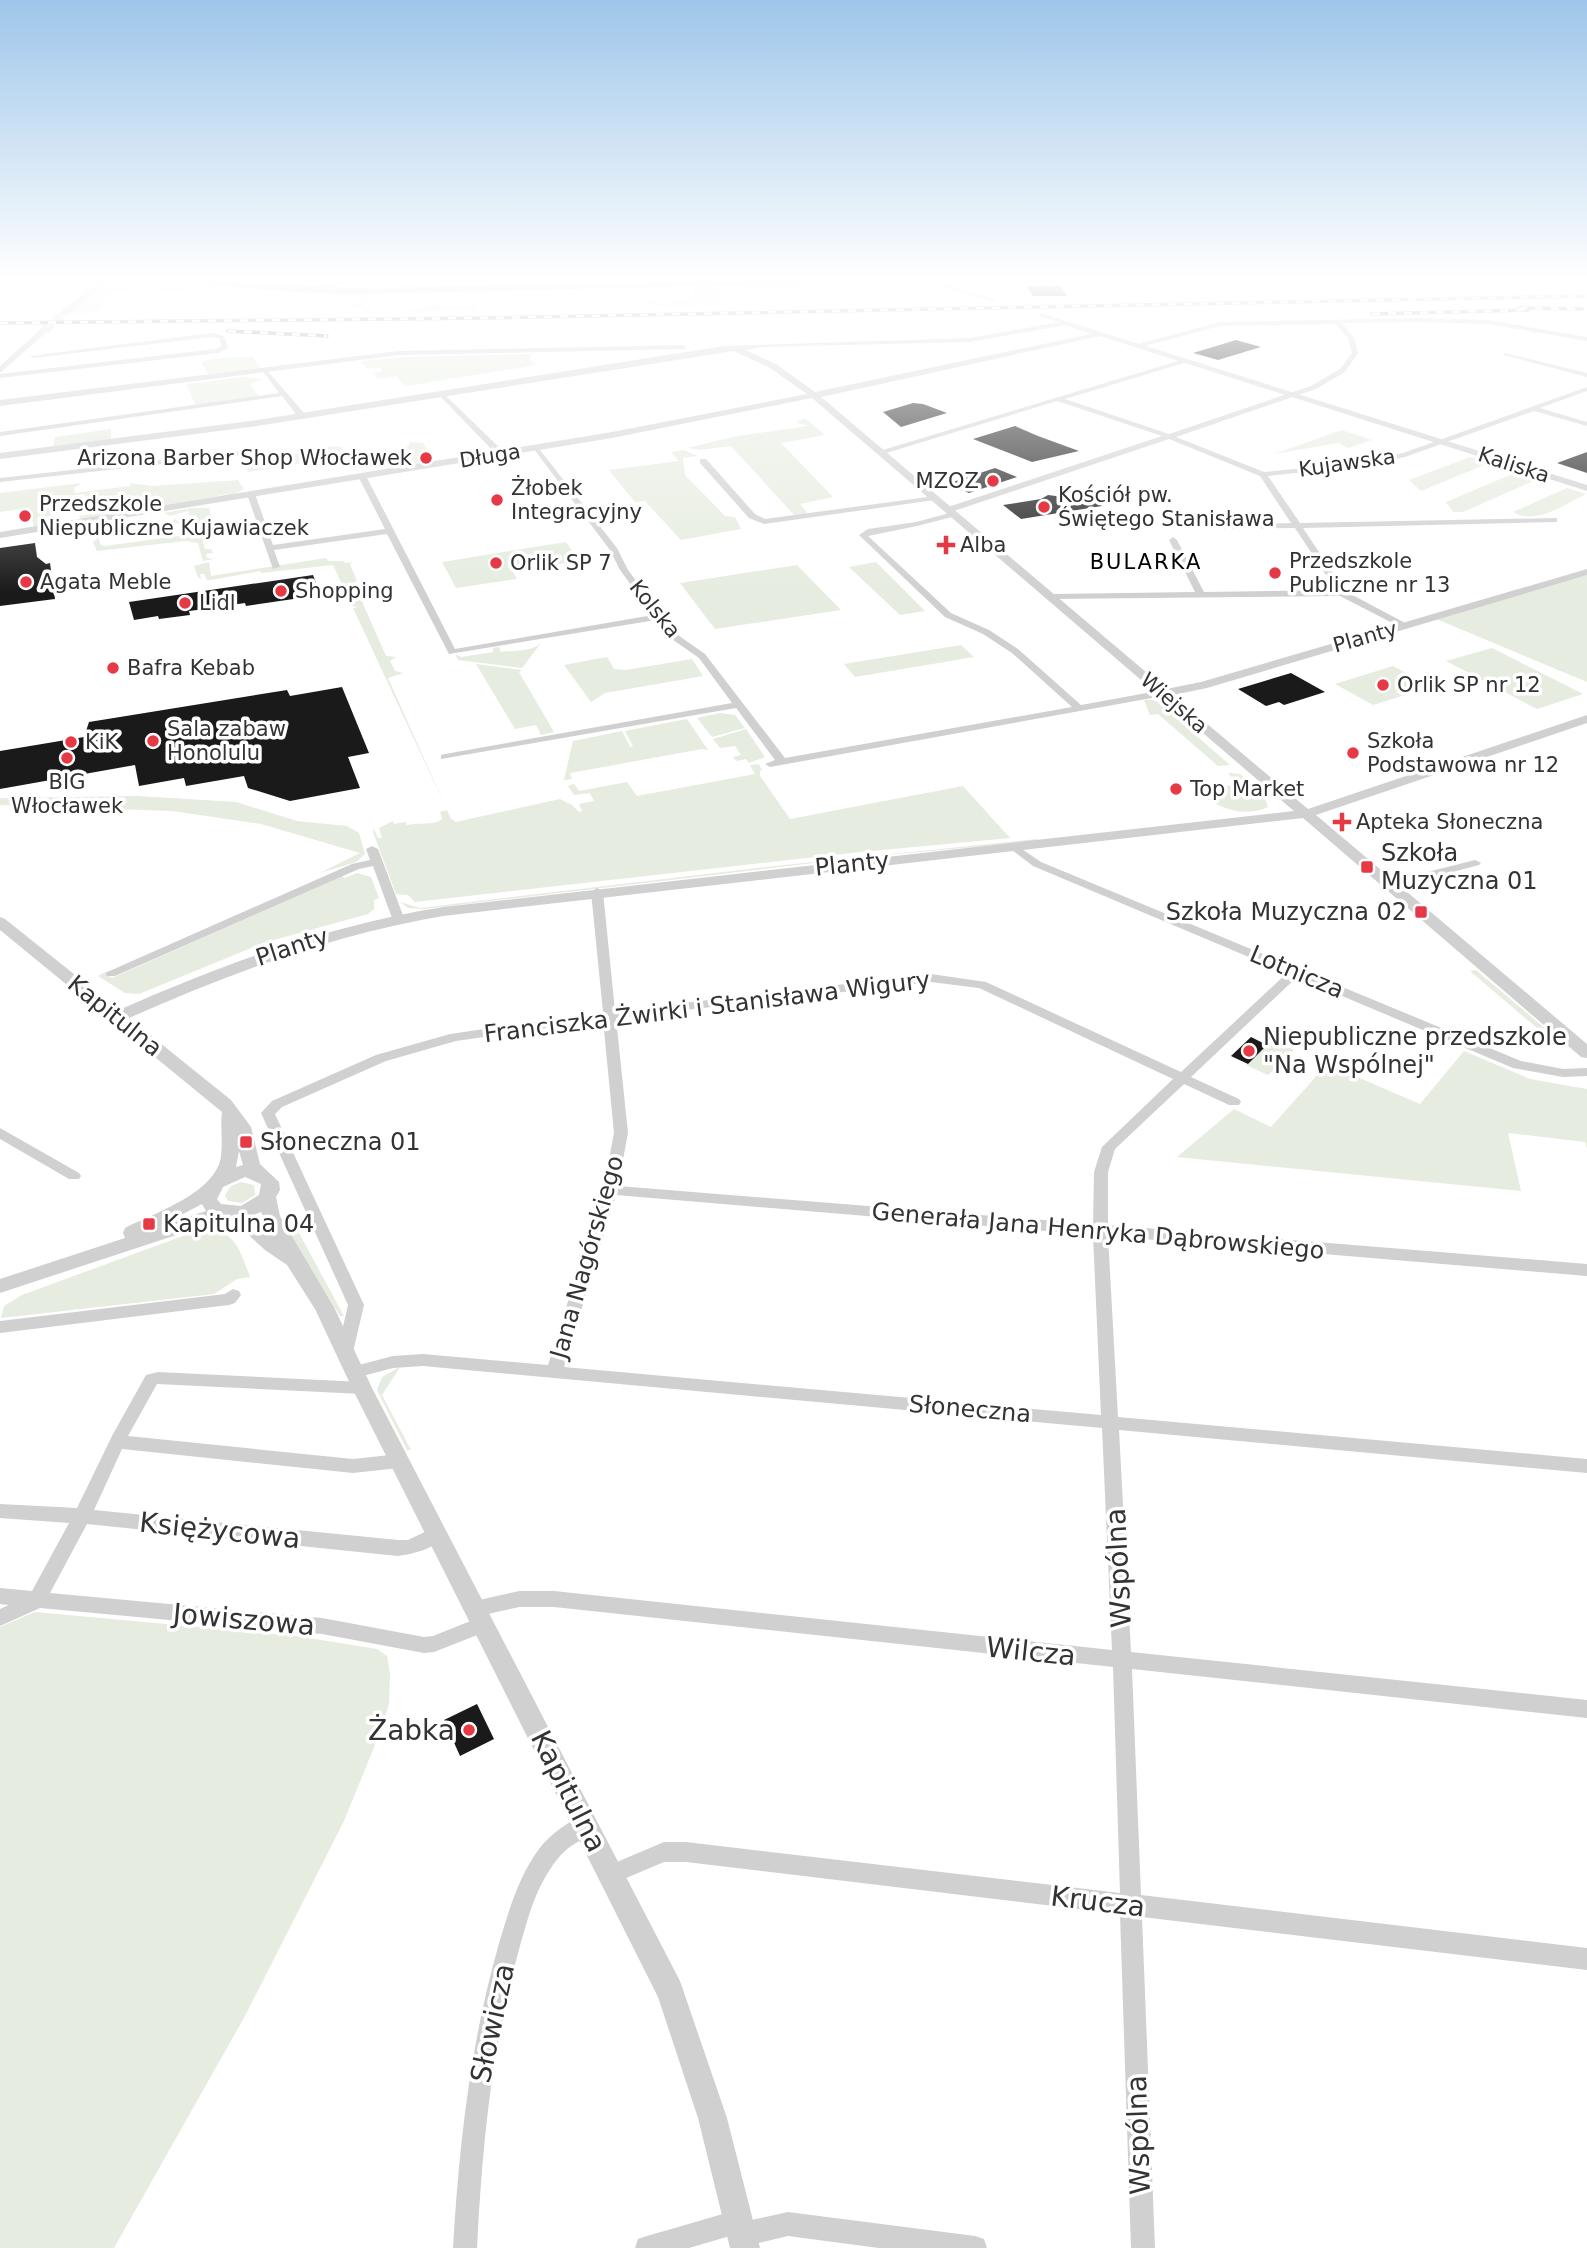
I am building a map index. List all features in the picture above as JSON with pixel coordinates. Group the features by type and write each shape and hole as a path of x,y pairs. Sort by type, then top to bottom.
{"street":[{"path":"0,403 153,384"},
{"path":"276,384 302,416"},
{"path":"0,456 302,416 496,384"},
{"name":"Wiejska","path":"798,384 816,395 1587,1053"},
{"name":"Długa","path":"0,535 537,448 868,384"},
{"path":"880,452 1112,384"},
{"name":"Kaliska","path":"1258,384 1587,488"},
{"path":"1078,707 1015,651 986,632 947,615 863,535 866,532 917,524 1319,384"},
{"name":"Kujawska","path":"1263,474 1365,463 1412,453 1587,389"},
{"path":"0,434 284,394"},
{"path":"441,394 501,454"},
{"path":"1060,400 1168,436 1263,474 1342,593 1404,626"},
{"path":"1535,409 1587,424"},
{"name":"Kolska","path":"537,448 614,550 624,570 658,617 672,635 702,656 776,763"},
{"path":"0,480 241,453"},
{"path":"703,461 752,516 765,522 935,498"},
{"path":"362,476 452,652 658,617"},
{"path":"251,494 276,567"},
{"path":"1220,527 1554,520"},
{"path":"271,548 390,531"},
{"path":"1173,540 1201,595"},
{"name":"Planty","path":"776,763 1203,685 1587,572"},
{"path":"1053,597 1342,593"},
{"path":"445,757 738,705"},
{"name":"Planty","path":"119,1016 254,959 313,940 398,918 489,904 1016,848 1304,814 1332,807 1587,719"},
{"name":"Lotnicza","path":"1016,848 1026,859 1037,864 1518,1065 1563,1073 1587,1072"},
{"path":"372,849 398,918"},
{"path":"111,973 356,866 377,862"},
{"path":"1388,885 1475,863"},
{"name":"Jana Nagórskiego","path":"555,1371 610,1190 621,1133 597,892"},
{"name":"Kapitulna","path":"0,922 119,1016 229,1109 242,1127 251,1164 256,1172"},
{"name":"Wspólna","path":"1143,2248 1112,1422 1100,1232 1101,1172 1109,1147 1296,971"},
{"name":"Franciszka Żwirki i Stanisława Wigury","path":"354,1371 356,1305 268,1113 277,1104 291,1097 381,1058 456,1037 611,1015 931,978 982,985 1234,1102"},
{"path":"109,1249 135,1231 209,1192 223,1178 230,1157 229,1109"},
{"path":"0,1133 74,1176"},
{"path":"0,1286 109,1249 135,1243 173,1227 229,1213 249,1211 268,1199 272,1190 271,1182 266,1176 256,1172 245,1171 223,1178"},
{"name":"Generała Jana Henryka Dąbrowskiego","path":"610,1190 1587,1270"},
{"path":"209,1192 209,1204 229,1213"},
{"name":"Kapitulna","path":"268,1199 271,1217 287,1240 294,1260 324,1307 399,1461 670,1991 695,2058 724,2156 742,2235"},
{"name":"Kapitulna","path":"229,1213 294,1260"},
{"path":"0,1326 229,1299 233,1295"},
{"name":"Słoneczna","path":"117,1442 149,1383 158,1378 354,1371 393,1362 423,1360 1587,1466"},
{"path":"0,1618 36,1601 82,1516 117,1442 353,1466 399,1461"},
{"name":"Księżycowa","path":"0,1511 82,1516 398,1548 410,1547 437,1534"},
{"name":"Jowiszowa","path":"0,1596 322,1626 424,1645 433,1644 479,1617"},
{"name":"Wilcza","path":"479,1617 501,1602 536,1598 1587,1709"},
{"name":"Słowicza","path":"464,2248 472,2130 483,2057 502,1971 526,1896 538,1869 555,1846 586,1824"},
{"name":"Krucza","path":"612,1874 664,1852 686,1852 1587,1959"},
{"path":"647,2248 705,2229 742,2235 788,2224 975,2248"}],"shaded area":[{"path":"186,384 250,384 258,396 196,406"},
{"path":"806,419 825,435 781,443 833,497 800,504 808,514 795,516 731,446 700,450 687,448 737,436 802,427 808,425 796,421"},
{"path":"111,429 111,439 53,447 55,437"},
{"path":"1342,430 1372,440 1348,448 1339,443 1274,454"},
{"path":"410,442 423,443 430,454 416,456 421,464 394,465 393,463 399,460"},
{"path":"319,446 343,447 339,455 321,460 248,472 244,464 248,455 315,453"},
{"path":"684,450 698,456 683,458 685,475 725,516 735,517 741,529 681,540 645,501 635,502 609,470 679,461 671,452"},
{"path":"1470,457 1489,463 1421,491 1409,480"},
{"path":"1517,472 1538,479 1463,512 1453,512 1446,502"},
{"path":"238,480 244,489 226,497 109,515 219,497 235,491 215,497 80,519 79,516 92,514 84,494 46,499 54,523 44,525 61,523 34,527 29,508 0,512 0,493 82,483 74,488 75,493 130,486 130,483 152,486"},
{"path":"1567,488 1586,494 1541,515 1522,516 1513,512"},
{"path":"209,508 212,519 204,521 206,527 199,530 201,537 209,538 203,542 205,549 211,549 213,553 206,554 207,558 214,559 203,561 198,543 186,541 97,551 93,542 97,539 91,525 94,524 98,532 108,535 99,538 100,544 105,546 192,534 182,534 178,523 170,522 176,519 178,522 191,520 188,511 170,516 164,513"},
{"name":"Orlik SP 7","path":"566,542 579,561 512,571 517,579 456,588 442,562"},
{"path":"326,558 328,561 354,562 350,564 359,595 367,595 369,598 362,601 386,656 396,657 390,661 395,671 403,673 388,678 446,809 353,608 359,607 352,606 333,565 260,571 211,580 207,580 204,574 200,574 201,579 198,577 194,566 209,562 211,576"},
{"path":"876,562 925,611 900,615 849,567"},
{"path":"797,565 841,610 715,629 680,583"},
{"path":"1587,575 1587,682 1434,618"},
{"path":"541,643 522,668 458,660 455,654 461,657 493,652 493,648 499,647 501,652 523,650"},
{"path":"961,645 974,657 855,677 844,664"},
{"path":"1492,648 1583,694 1537,709 1446,661"},
{"path":"607,657 614,669 626,670 692,659 703,676 605,693 591,702 564,665"},
{"path":"476,664 522,670 519,672 554,732 541,735 536,725 515,729"},
{"name":"Orlik SP nr 12","path":"1393,666 1431,687 1373,705 1335,684"},
{"path":"1144,700 1155,700 1230,765 1218,766 1158,714 1150,715"},
{"path":"720,713 735,715 745,728 712,737 697,718"},
{"path":"687,719 708,750 570,773 572,779 564,780 573,741 622,731 630,747 633,746 625,731"},
{"path":"746,729 765,757 749,763 746,759 736,761 733,757 741,755 735,746 720,748 713,739"},
{"path":"759,764 762,770 760,776 790,819 963,786 1010,838 415,902 408,895 396,894 374,829 378,838 382,838 379,828 393,821 394,824 406,822 407,825 435,822 442,819 440,812 447,810 451,819 456,822 560,799 579,812 582,811 579,804 594,801 590,793 574,795 568,786 574,784 579,791 627,782 637,796 755,774 750,765"},
{"path":"1228,773 1240,774 1267,796 1265,798 1268,807 1250,812 1231,810 1214,803 1198,791 1238,784"},
{"path":"137,796 236,802 297,821 347,826 359,833 365,854 356,862 320,873 360,853 261,824 172,811 0,805 0,798"},
{"path":"1037,839 1039,841 865,857 423,909 408,908 400,902 420,908 784,865"},
{"path":"357,873 371,877 379,898 374,900 374,909 368,914 263,943 139,994 125,993 98,976 116,966 104,973 112,978 342,876 344,878"},
{"path":"1476,970 1560,1041 1552,1041 1470,971"},
{"path":"1266,1038 1294,1050 1287,1057 1280,1054 1270,1063 1277,1067 1268,1075 1246,1065 1267,1045 1262,1042"},
{"path":"1464,1051 1530,1079 1587,1089 1587,1149 1585,1142 1508,1133 1521,1191 1177,1157 1234,1109 1271,1127 1327,1064 1420,1104"},
{"path":"241,1182 254,1185 255,1195 242,1203 228,1201 225,1195 231,1186"},
{"path":"293,1222 344,1316 340,1316 285,1225"},
{"path":"202,1229 222,1233 235,1243 250,1277 237,1279 214,1294 1,1318 4,1306 22,1295"},
{"path":"400,1367 382,1395 411,1450 407,1450 377,1390 382,1377"},
{"path":"35,1612 296,1636 377,1649 387,1656 390,1674 389,1703 383,1725 344,1821 245,2016 114,2248 0,2248 0,1627"}],"building":[{"path":"913,403 947,413 901,427 883,412"},
{"path":"1015,426 1079,451 1032,462 973,439"},
{"path":"1587,452 1587,473 1557,463"},
{"name":"MZOZ","path":"995,468 1017,477 969,493 947,484"},
{"name":"Kościół pw. Świętego Stanisława","path":"1048,495 1102,502 1102,506 1021,519 1003,505 1041,499"},
{"name":"Agata Meble","path":"35,543 37,557 46,564 50,563 55,599 0,606 0,548"},
{"path":"313,575 321,595 189,611 190,615 134,620 129,602"},
{"path":"1291,673 1325,692 1284,705 1279,702 1266,706 1238,689"},
{"path":"342,687 369,753 348,757 360,788 290,801 248,788 244,776 186,786 184,778 139,786 135,765 0,789 0,751 84,737 89,722 287,690 290,696"},
{"name":"Niepubliczne przedszkole \"Na Wspólnej\"","path":"1251,1037 1267,1045 1248,1064 1231,1056"},
{"name":"Żabka","path":"477,1704 494,1739 460,1756 444,1720"}],"place":[{"name":"Arizona Barber Shop Włocławek","path":"426,458"},
{"name":"MZOZ","path":"993,481"},
{"name":"Żłobek Integracyjny","path":"497,500"},
{"name":"Kościół pw. Świętego Stanisława","path":"1044,507"},
{"name":"Przedszkole Niepubliczne Kujawiaczek","path":"25,516"},
{"name":"Alba","path":"946,545"},
{"name":"Orlik SP 7","path":"496,563"},
{"name":"Przedszkole Publiczne nr 13","path":"1275,573"},
{"name":"Agata Meble","path":"26,582"},
{"name":"Shopping","path":"281,591"},
{"name":"Lidl","path":"185,603"},
{"name":"Bafra Kebab","path":"113,668"},
{"name":"Orlik SP nr 12","path":"1383,685"},
{"name":"Sala zabaw Honolulu","path":"153,741"},
{"name":"KiK","path":"71,742"},
{"name":"Szkoła Podstawowa nr 12","path":"1353,753"},
{"name":"BIG Włocławek","path":"67,758"},
{"name":"Top Market","path":"1176,789"},
{"name":"Apteka Słoneczna","path":"1342,822"},
{"name":"Szkoła Muzyczna 01","path":"1367,867"},
{"name":"Szkoła Muzyczna 02","path":"1421,912"},
{"name":"Niepubliczne przedszkole \"Na Wspólnej\"","path":"1249,1051"},
{"name":"Słoneczna 01","path":"246,1142"},
{"name":"Kapitulna 04","path":"149,1224"},
{"name":"Żabka","path":"469,1730"}],"district":[{"name":"BULARKA","path":"1146,562"}]}
